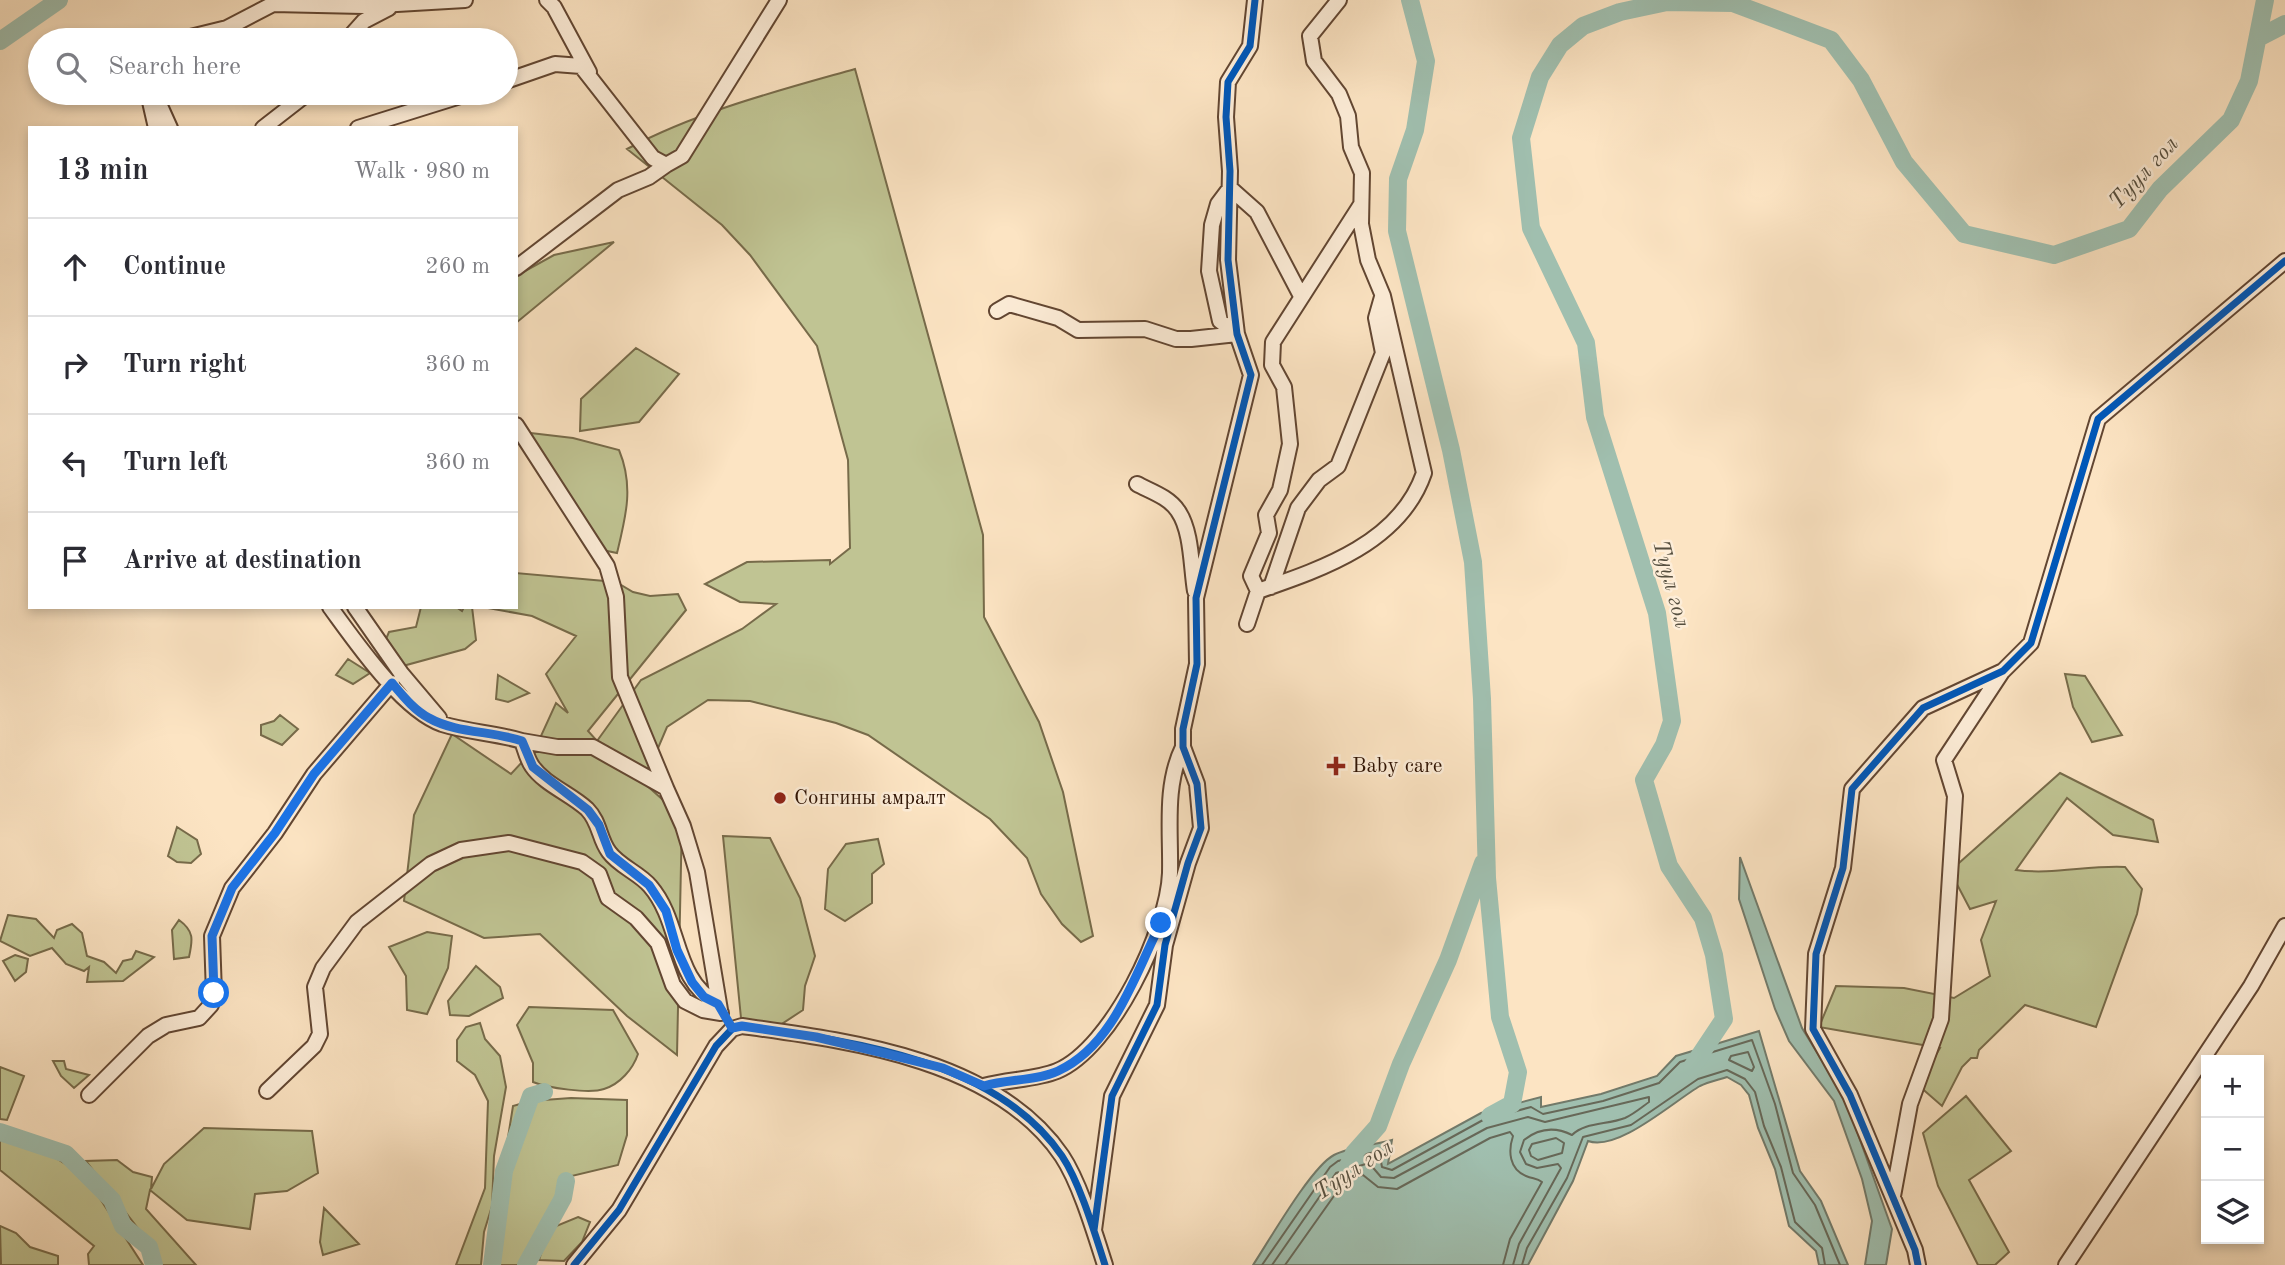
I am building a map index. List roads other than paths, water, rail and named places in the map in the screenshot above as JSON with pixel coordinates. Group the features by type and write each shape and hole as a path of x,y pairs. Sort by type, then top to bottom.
{"street":[{"path":"227,28 273,4 395,5 465,0"},
{"path":"547,0 554,7 590,73 653,158 666,165"},
{"path":"518,266 618,190 682,156 779,0"},
{"path":"1196,598 1251,375 1237,334 1228,260 1230,188 1226,117 1228,82 1250,46 1255,0"},
{"path":"1264,589 1340,560 1384,532 1416,496 1424,473 1383,296 1368,260 1361,224 1362,173 1351,146 1348,116 1339,94 1314,61 1310,36 1339,0"},
{"path":"358,28 364,21 395,5"},
{"path":"518,77 567,62 581,66 590,73"},
{"path":"152,105 156,126"},
{"path":"158,105 169,126"},
{"path":"266,126 293,105"},
{"path":"364,126 432,105"},
{"path":"1230,188 1257,212 1301,296"},
{"path":"1264,589 1251,576 1269,533 1265,515 1280,490 1290,444 1284,387 1272,365 1273,342 1361,205"},
{"path":"1893,1197 1910,1104 1941,1019 1955,796 1944,760 2003,671 2031,643 2098,419 2285,261"},
{"path":"1247,624 1298,508 1319,480 1338,466 1383,353 1376,318 1383,296"},
{"path":"997,311 1009,304 1021,306 1058,318 1078,330 1145,329 1191,340 1237,334"},
{"path":"518,428 607,566 616,597 620,677 684,826 697,872 720,1009"},
{"path":"984,1086 1003,1080 1041,1076 1071,1062 1092,1045 1108,1026 1138,977 1168,900 1172,784 1176,762 1183,747 1185,710 1197,664 1196,598 1187,538 1178,511 1161,496 1137,484"},
{"path":"332,609 392,683 428,718 445,725 500,734 522,741 567,747 593,747 666,788"},
{"path":"356,609 401,673 445,725"},
{"path":"1918,1265 1915,1250 1850,1095 1813,1029 1816,954 1843,868 1852,789 1923,708 2003,671"},
{"path":"89,1095 148,1036 166,1026 199,1018 211,1005 214,993 212,936 232,888 275,833 314,774 392,683"},
{"path":"522,741 533,767 588,810 599,825 610,854 649,885 666,911 677,950 692,982 704,997 720,1009 732,1028"},
{"path":"1094,1230 1112,1096 1157,1005 1165,945 1188,863 1201,828 1198,784 1183,747"},
{"path":"267,1091 314,1046 320,1034 315,987 323,968 357,922 431,864 461,850 509,843 582,862 599,874 608,898 636,918 658,943 673,985 685,1001 704,1010 720,1009"},
{"path":"2066,1265 2251,986 2285,926"},
{"path":"574,1265 619,1210 716,1046 732,1028 742,1026 816,1037 943,1068 1012,1102 1062,1157 1094,1230 1105,1265"}],"water":[{"path":"1740,857 1802,1028 1845,1098 1892,1229 1886,1265 1865,1265 1872,1221 1862,1179 1834,1101 1789,1041 1775,1009 1739,899"},
{"path":"1759,1031 1800,1171 1821,1201 1848,1265 1819,1265 1816,1251 1789,1226 1775,1169 1758,1128 1749,1095 1741,1085 1727,1077 1700,1086 1630,1132 1600,1142 1588,1141 1573,1181 1528,1265 1253,1265 1302,1189 1325,1162 1340,1152 1392,1140 1388,1164 1481,1113 1541,1097 1541,1107 1601,1094 1657,1076 1676,1056"}],"waterway":[{"path":"0,41 59,0"},
{"name":"Туул гол","path":"1410,0 1426,61 1415,130 1398,179 1397,231 1451,450 1473,562 1482,699 1487,878 1500,1017 1518,1072 1512,1104 1490,1116"},
{"name":"Туул гол","path":"1692,1067 1724,1019 1714,955 1703,918 1669,866 1644,780 1664,745 1672,721 1657,613 1595,417 1586,343 1531,228 1521,138 1540,77 1560,45 1583,26 1620,12 1667,2 1733,3 1831,40 1861,80 1904,162 1964,234 2054,255 2129,229 2160,189 2231,120 2249,81 2265,0"},
{"name":"Туул гол","path":"2260,37 2285,24"},
{"path":"1347,1168 1354,1153 1378,1126 1401,1064 1448,960 1483,863"},
{"path":"492,1265 504,1171 531,1096 544,1092"},
{"path":"0,1132 66,1154 112,1200 123,1226 149,1247 154,1265"},
{"path":"526,1265 563,1198 566,1181"}],"place":[{"name":"Baby care","path":"1336,766"},
{"name":"Сонгины амралт","path":"780,798"}]}
